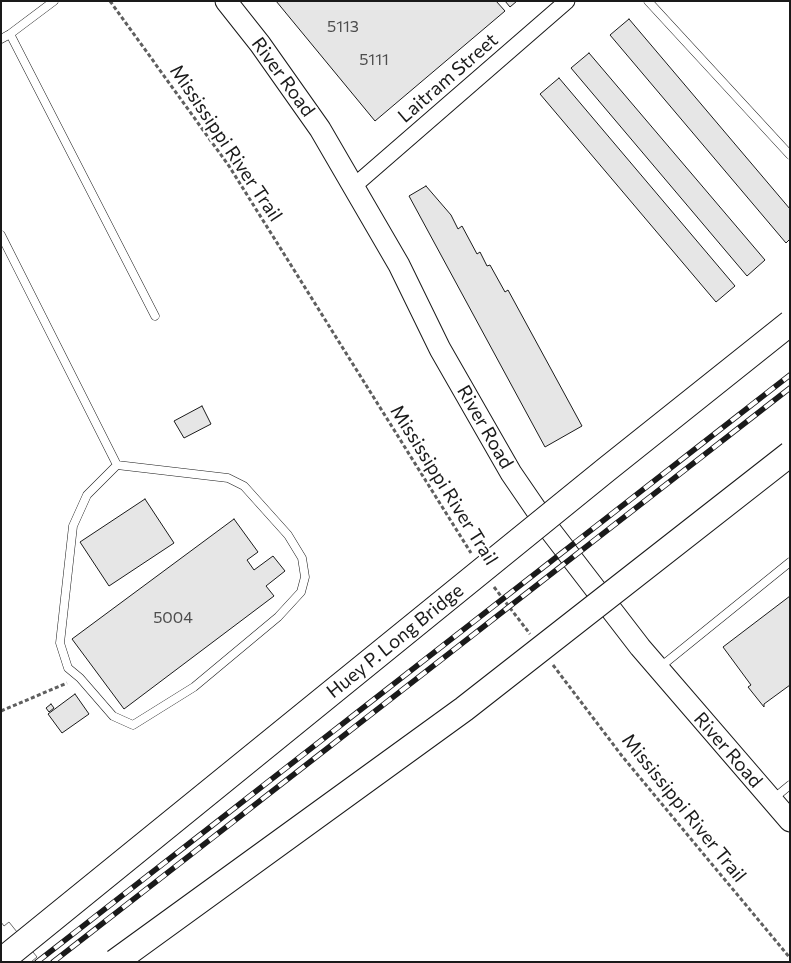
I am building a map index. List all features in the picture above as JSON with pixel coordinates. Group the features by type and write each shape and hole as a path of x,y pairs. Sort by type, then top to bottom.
{"highway":[{"name":"Huey P. Long Bridge","path":"1,961 607,469 790,323"},
{"path":"114,962 464,709 790,454"}],"main road":[{"name":"River Road","path":"226,1 260,44 320,129 399,265 440,349 511,473 550,530 658,669 790,821"}],"street":[{"name":"Laitram Street","path":"354,186 567,1"}],"lane":[{"path":"1,39 54,1"},
{"path":"648,1 790,155"},
{"path":"10,34 155,316"},
{"path":"1,234 117,465"},
{"path":"117,465 228,478 244,486 288,535 302,558 306,577 301,592 278,618 194,687 133,725 113,716 80,678 68,668 60,643 73,526 87,495 117,465"},
{"path":"658,669 790,562"},
{"path":"772,800 790,785"}],"path":[{"name":"Mississippi River Trail","path":"110,1 229,166 472,556"},
{"name":"Mississippi River Trail","path":"493,585 531,636"},
{"name":"Mississippi River Trail","path":"548,658 622,756 790,958"},
{"path":"1,711 80,678"}],"pier":[{"path":"1,922 4,926 9,922 37,957 31,962 1,962"}],"building":[{"path":"276,1 496,1 505,11 375,121"},
{"path":"505,1 517,1 510,7"},
{"path":"629,19 790,209 790,239 786,243 610,35"},
{"path":"589,53 765,260 747,276 571,68"},
{"path":"559,78 735,286 716,302 540,94"},
{"path":"426,186 451,215 458,229 462,226 477,254 480,252 487,266 490,265 505,292 508,290 582,426 545,447 409,196"},
{"path":"202,406 211,424 184,438 174,421"},
{"path":"145,499 174,543 109,586 80,542"},
{"path":"234,519 258,552 247,560 254,570 273,556 285,571 266,586 274,596 124,709 72,639"},
{"path":"790,596 790,685 764,704 764,707 748,687 751,685 723,647"},
{"path":"75,694 89,714 62,733 48,714"},
{"path":"51,704 54,708 49,712 46,708"}],"railway":[{"path":"37,962 790,375"},
{"path":"53,962 790,388"}]}
